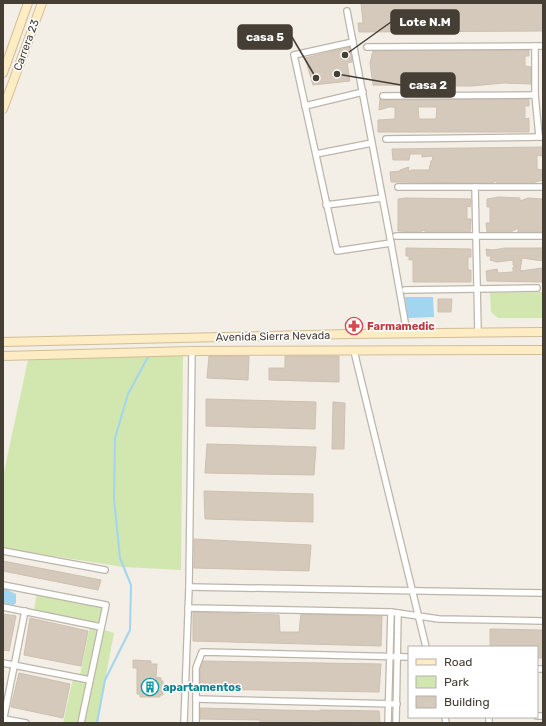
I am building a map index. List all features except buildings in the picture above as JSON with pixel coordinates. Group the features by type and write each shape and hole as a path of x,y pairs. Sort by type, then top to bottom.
{"main road":[{"name":"Carrera 23","path":"3,73 28,3"},
{"name":"Carrera 23","path":"3,109 42,3"},
{"name":"Avenida Sierra Nevada","path":"3,342 407,333 543,332"},
{"name":"Avenida Sierra Nevada","path":"3,356 192,351 543,350"}],"street":[{"path":"347,11 382,198 392,243 407,333"},
{"path":"353,42 294,55 337,251 392,243"},
{"path":"386,139 541,137 535,95 535,46"},
{"path":"367,47 543,46"},
{"path":"305,106 363,92"},
{"path":"383,96 535,95"},
{"path":"316,154 372,143"},
{"path":"398,187 543,187"},
{"path":"475,187 478,332"},
{"path":"326,205 382,198"},
{"path":"396,236 543,236"},
{"path":"405,290 537,288"},
{"path":"184,723 189,587 192,351"},
{"path":"354,351 426,646"},
{"path":"3,550 105,570"},
{"path":"3,585 106,605 81,723"},
{"path":"189,587 543,593"},
{"path":"3,607 101,627"},
{"path":"188,608 391,612 439,619 543,621"},
{"path":"25,611 3,720 26,723"},
{"path":"388,723 391,612"},
{"path":"396,723 398,613"},
{"path":"196,723 196,668 202,652 408,657"},
{"path":"3,663 90,680"},
{"path":"196,699 397,704"}],"green space":[{"path":"543,292 543,318 498,318 491,312 490,293"},
{"path":"183,352 181,570 123,567 3,548 3,477 29,355"},
{"path":"37,593 103,606 100,624 34,610"},
{"path":"90,626 114,633 97,723 63,723 73,679 79,680"}],"water":[{"path":"405,297 433,297 434,317 408,318"},
{"path":"3,588 16,594 16,603 14,605 3,603"}],"waterway":[{"path":"97,723 105,680 130,630 131,585 120,558 114,499 115,438 128,394 149,355"}],"place":[{"name":"Lote N.M","path":"345,55"},
{"name":"casa 2","path":"337,74"},
{"name":"casa 5","path":"316,78"},
{"name":"Farmamedic","path":"354,326"},
{"name":"apartamentos","path":"150,687"}]}
